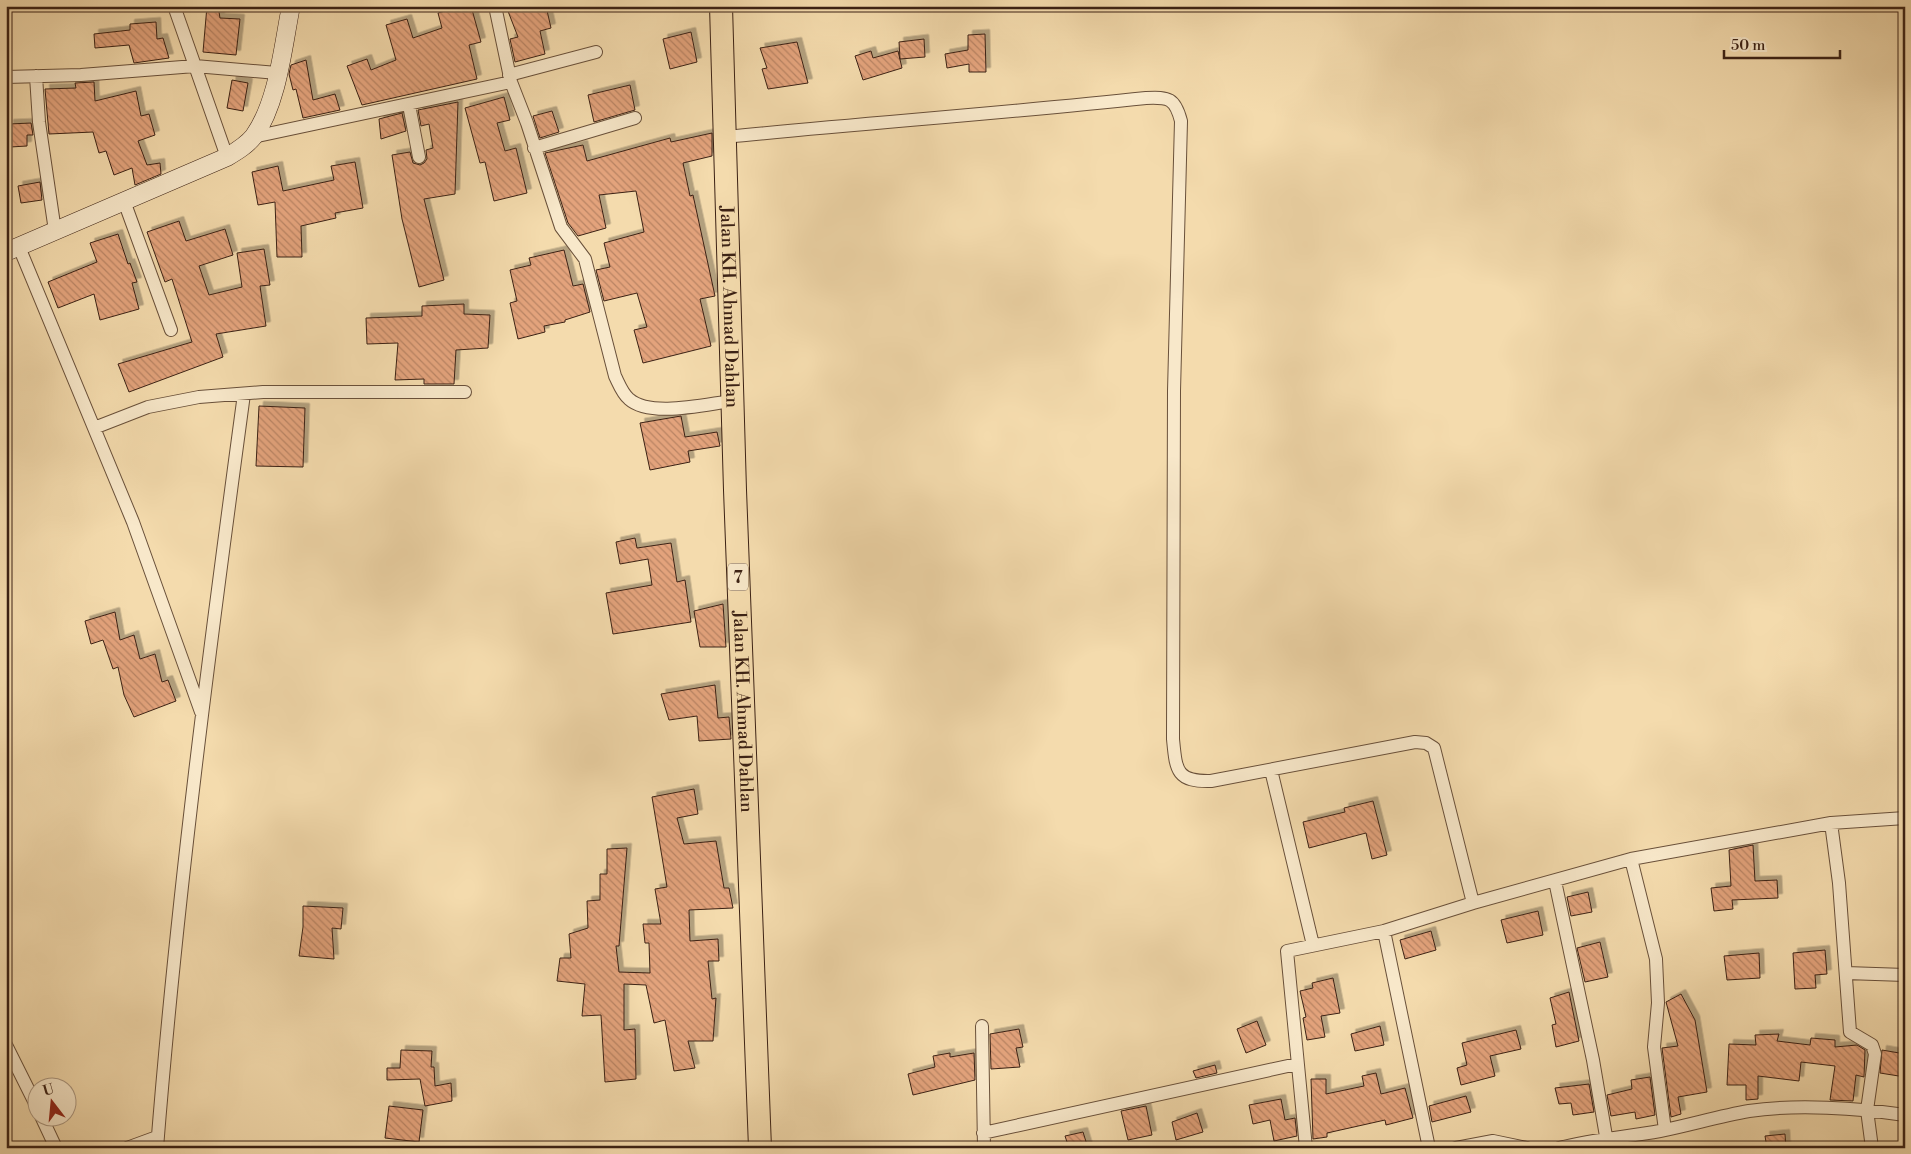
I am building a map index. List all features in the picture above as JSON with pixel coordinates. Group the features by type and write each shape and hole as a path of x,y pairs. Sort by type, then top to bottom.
{"highway":[{"name":"Jalan KH. Ahmad Dahlan","path":"721,6 732,402 760,1148"}],"street":[{"path":"174,6 227,157"},
{"path":"202,715 133,522 94,428 12,249 227,157 241,148 253,137 265,112 277,73 291,6"},
{"path":"494,6 510,78 560,227 585,259 614,376 622,392 630,400 642,406 666,409 732,402"},
{"path":"253,137 409,105 510,78 596,52"},
{"path":"6,77 195,66 277,73"},
{"path":"36,76 38,122 55,231"},
{"path":"725,137 931,117 974,116 1146,98 1168,98 1174,102 1181,121 1174,391 1172,709 1174,757 1180,775 1188,780 1211,782 1415,742 1430,745 1435,754 1473,903"},
{"path":"409,105 419,157"},
{"path":"534,148 635,118"},
{"path":"124,201 171,330"},
{"path":"94,428 148,407 199,398 244,394 374,391 465,392"},
{"path":"127,1148 157,1142 169,1010 202,715 244,394"},
{"path":"1271,770 1313,945"},
{"path":"1306,1148 1286,953 1290,949 1384,931 1473,903 1631,859 1831,824 1905,818"},
{"path":"1831,824 1839,883 1850,1032 1872,1045 1875,1054 1867,1110 1872,1148"},
{"path":"1631,859 1656,958 1658,1003 1654,1047 1655,1066 1665,1130"},
{"path":"1555,881 1593,1060 1607,1143"},
{"path":"1384,931 1429,1148"},
{"path":"1846,974 1905,975"},
{"path":"982,1026 984,1148"},
{"path":"6,1045 28,1090"},
{"path":"984,1133 1297,1064"},
{"path":"1559,1148 1607,1143 1750,1111 1777,1109 1867,1110 1905,1115"},
{"path":"46,1126 56,1148"},
{"path":"1456,1148 1493,1141 1527,1148"}],"building":[{"path":"207,6 218,6 220,18 240,19 236,55 203,52"},
{"path":"463,6 471,6 481,42 469,45 477,79 362,105 347,66 367,59 371,70 396,60 386,25 407,19 413,38 442,28 438,13"},
{"path":"506,6 546,6 551,28 540,31 545,54 515,62 510,39 518,37"},
{"path":"156,22 157,39 163,38 169,58 134,63 129,45 95,48 94,34 130,30 130,24"},
{"path":"691,32 697,62 670,69 663,39"},
{"path":"985,34 986,72 969,72 969,64 947,68 945,54 968,50 968,35"},
{"path":"924,39 925,57 900,59 899,42"},
{"path":"797,42 808,83 768,89 762,69 767,68 760,48"},
{"path":"871,51 873,58 898,51 902,68 863,80 855,56"},
{"path":"306,60 313,100 335,94 340,110 303,118 296,89 293,90 289,74 291,65"},
{"path":"232,80 248,83 243,111 227,108"},
{"path":"94,82 95,101 136,91 141,116 149,114 155,135 138,141 147,165 160,163 161,174 135,185 132,168 114,175 106,151 99,153 93,132 49,134 45,89 76,88 75,83"},
{"path":"630,85 635,110 594,122 588,95"},
{"path":"504,97 510,120 497,123 505,151 516,148 527,193 494,201 485,162 480,163 465,108"},
{"path":"458,102 455,194 424,199 444,280 419,287 402,219 392,155 410,152 413,163 420,165 424,163 427,159 426,150 433,148 429,124 421,126 418,110"},
{"path":"552,111 559,132 540,138 533,116"},
{"path":"402,113 406,131 381,139 379,119"},
{"path":"31,123 33,135 27,135 27,146 10,147 9,124"},
{"path":"712,133 712,156 683,163 690,196 693,195 715,296 700,299 711,346 643,363 634,330 647,327 637,293 604,301 596,270 610,267 604,243 644,232 636,191 599,195 606,228 578,236 568,223 545,153 583,145 587,161 670,138 671,142"},
{"path":"355,162 363,208 335,213 336,218 301,226 302,257 277,257 275,202 258,205 252,172 278,166 283,191 334,180 331,166"},
{"path":"40,182 42,200 21,203 18,186"},
{"path":"179,221 186,241 225,229 233,255 199,266 209,295 242,287 237,253 264,249 270,285 260,286 266,326 216,334 223,357 129,392 118,364 192,342 172,279 165,282 147,232"},
{"path":"118,234 128,264 130,263 137,282 132,283 139,309 100,320 94,294 58,308 48,282 97,262 90,243"},
{"path":"564,250 573,286 583,284 590,312 565,320 565,322 544,326 545,332 518,339 510,303 517,301 510,270 531,265 529,258"},
{"path":"464,304 464,314 490,315 488,348 456,350 454,384 424,384 424,379 395,380 398,343 367,344 366,318 422,316 422,306"},
{"path":"259,406 305,408 303,467 256,466"},
{"path":"681,416 685,437 717,432 720,446 688,451 690,462 650,470 640,423"},
{"path":"635,538 637,548 671,543 677,582 685,580 691,622 613,634 606,593 652,585 648,559 620,564 616,542"},
{"path":"723,604 726,647 700,647 694,611"},
{"path":"115,612 120,640 134,635 140,659 155,654 162,682 168,680 176,701 134,717 124,695 118,667 113,669 103,640 91,644 85,621"},
{"path":"715,685 718,718 729,717 731,739 699,741 697,716 669,720 661,694"},
{"path":"694,789 698,814 677,818 684,844 716,841 724,888 729,888 733,908 689,910 690,941 718,939 719,961 708,961 712,999 716,998 713,1041 688,1041 695,1068 674,1071 665,1020 654,1023 646,985 624,984 624,1030 635,1029 636,1079 605,1082 601,1015 582,1016 585,984 557,981 560,958 571,958 569,934 588,928 587,901 600,900 600,874 607,874 607,849 627,848 619,946 616,946 619,972 650,973 649,943 645,943 643,924 661,924 655,889 667,887 652,797"},
{"path":"1373,801 1387,855 1372,859 1366,833 1309,848 1303,822 1345,812 1344,808"},
{"path":"1753,845 1755,881 1777,880 1778,898 1732,900 1733,909 1714,911 1711,888 1731,886 1729,850"},
{"path":"1588,892 1592,912 1571,916 1567,897"},
{"path":"303,906 343,908 341,929 332,928 334,959 299,956 303,927"},
{"path":"1538,911 1543,935 1507,943 1501,920"},
{"path":"1431,931 1436,950 1405,959 1400,940"},
{"path":"1600,942 1608,977 1585,982 1577,948"},
{"path":"1825,950 1827,974 1815,975 1816,988 1795,989 1793,953"},
{"path":"1759,953 1760,978 1727,980 1724,956"},
{"path":"1333,978 1340,1013 1321,1016 1325,1037 1307,1040 1303,1018 1306,1017 1300,991 1313,988 1312,983"},
{"path":"1569,992 1579,1041 1556,1047 1552,1025 1556,1024 1550,998"},
{"path":"1681,994 1695,1020 1707,1092 1678,1097 1681,1114 1671,1117 1662,1048 1678,1046 1666,1002"},
{"path":"1257,1021 1266,1045 1246,1053 1237,1029"},
{"path":"1380,1026 1384,1045 1355,1051 1351,1034"},
{"path":"1019,1029 1023,1047 1016,1048 1020,1067 991,1069 990,1034"},
{"path":"1516,1030 1521,1049 1490,1056 1495,1076 1461,1085 1457,1068 1467,1065 1462,1043"},
{"path":"1779,1034 1777,1041 1810,1045 1811,1038 1835,1040 1835,1047 1857,1045 1865,1050 1864,1077 1856,1075 1853,1101 1830,1100 1835,1066 1801,1062 1799,1081 1758,1076 1758,1099 1746,1100 1746,1085 1727,1085 1729,1044 1756,1045 1755,1035"},
{"path":"401,1050 432,1051 431,1067 434,1067 435,1086 451,1083 452,1101 425,1106 420,1079 387,1080 387,1068 400,1068"},
{"path":"1882,1050 1905,1054 1905,1077 1880,1073"},
{"path":"950,1053 950,1057 974,1053 975,1080 913,1095 908,1074 935,1067 933,1056"},
{"path":"1215,1065 1217,1073 1196,1078 1193,1071"},
{"path":"1376,1073 1381,1094 1405,1088 1413,1118 1386,1125 1385,1120 1327,1133 1327,1137 1313,1139 1311,1079 1326,1079 1326,1094 1364,1086 1362,1076"},
{"path":"1650,1077 1655,1115 1636,1119 1635,1112 1611,1116 1607,1095 1632,1089 1631,1080"},
{"path":"1589,1084 1594,1112 1573,1115 1571,1103 1559,1104 1555,1088"},
{"path":"1466,1096 1471,1112 1432,1122 1429,1106"},
{"path":"1281,1099 1285,1120 1295,1118 1297,1136 1274,1141 1270,1120 1253,1124 1249,1105"},
{"path":"389,1106 423,1110 419,1142 385,1138"},
{"path":"1146,1106 1152,1135 1128,1140 1121,1111"},
{"path":"1197,1113 1203,1132 1176,1140 1172,1122"},
{"path":"1083,1132 1088,1148 1069,1148 1065,1136"},
{"path":"1785,1134 1786,1148 1767,1148 1765,1136"}]}
